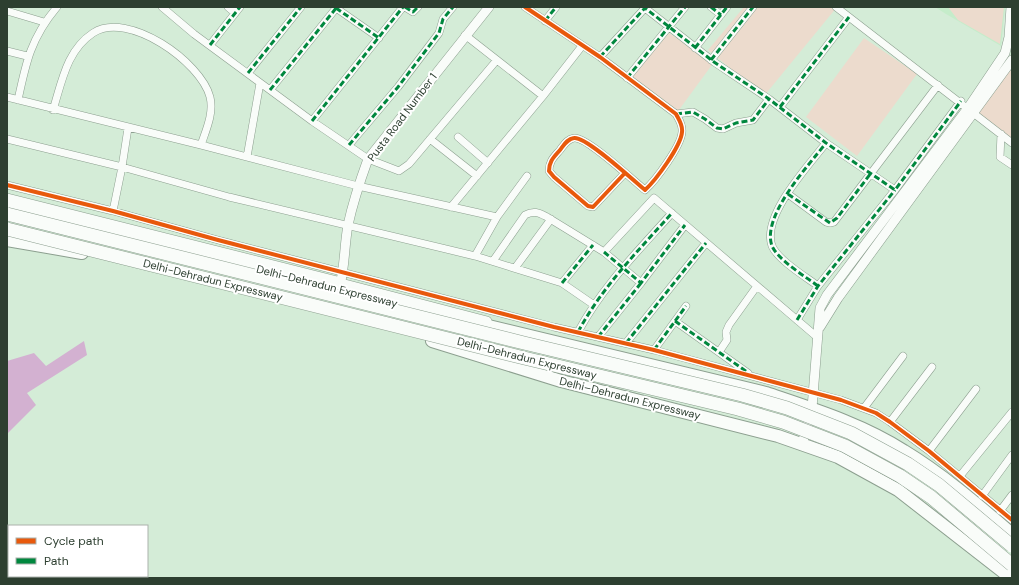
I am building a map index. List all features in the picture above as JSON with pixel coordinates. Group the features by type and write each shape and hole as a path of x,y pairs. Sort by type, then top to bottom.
{"highway":[{"name":"Delhi–Dehradun Expressway","path":"7,207 340,286 504,330 766,393 812,408 869,432 903,450 933,470 1012,534"},
{"name":"Delhi-Dehradun Expressway","path":"7,207 437,322 742,395 787,408 851,433 908,464 940,485 1012,546"},
{"name":"Delhi-Dehradun Expressway","path":"7,229 516,356 738,409 783,422 845,446 900,476 931,497 1012,565"},
{"name":"Delhi–Dehradun Expressway","path":"7,240 103,257 420,337 561,381 778,436 802,444 838,457 898,490 1011,578"}],"street":[{"path":"18,100 27,56 44,22 57,7"},
{"path":"162,7 210,45 312,121 368,159 399,171 409,164 496,61"},
{"path":"228,7 235,13"},
{"path":"210,45 240,7"},
{"path":"248,73 301,7"},
{"path":"270,90 337,7 379,38"},
{"path":"312,121 404,7 412,12 418,7"},
{"path":"349,145 398,87 438,33 443,19 453,7"},
{"name":"Pusta Road Number 1","path":"340,286 344,272 348,226 358,186 368,159 464,35 489,7"},
{"path":"525,7 600,57 676,114 681,123 682,133 678,145 646,190"},
{"path":"545,21 556,7"},
{"path":"600,57 644,7 711,60 770,99 826,143 895,190"},
{"path":"711,7 721,15"},
{"path":"695,48 727,7"},
{"path":"711,60 753,7"},
{"path":"836,7 1012,143"},
{"path":"802,444 812,408 817,334 838,298 970,110 1004,53 1009,37 1011,7"},
{"path":"627,78 683,8"},
{"path":"7,11 44,22"},
{"path":"780,107 849,17"},
{"path":"53,110 66,65 74,51 85,40 102,29 129,29 149,36 173,51 204,84 210,97 211,114 201,145"},
{"path":"464,35 543,96"},
{"path":"451,207 543,96 582,46"},
{"path":"7,51 27,56"},
{"path":"970,110 1012,60"},
{"path":"246,157 260,82"},
{"path":"788,194 830,223 837,218 938,85"},
{"path":"7,97 53,110 201,145 358,186 496,217"},
{"path":"676,114 693,112 706,119 717,128 723,129 736,123 753,120 770,99"},
{"path":"797,320 818,286 895,190 960,102"},
{"path":"113,211 128,128"},
{"path":"1001,134 1000,157 1012,166"},
{"path":"458,138 488,163"},
{"path":"625,173 593,207 588,206 554,177 549,171 549,164 568,140 574,138 581,139 588,143 646,190 797,320 817,334"},
{"path":"7,139 122,166 229,197 493,261 562,283 594,305"},
{"path":"430,139 477,176"},
{"path":"818,286 781,258 772,246 770,234 777,210 826,143"},
{"path":"475,256 496,217 527,176"},
{"path":"7,185 113,211 218,240 578,332 654,350 864,408 876,413 890,422 929,451 1012,520"},
{"path":"604,252 654,198"},
{"path":"493,261 525,215 531,212 538,212 604,252 641,283"},
{"path":"578,332 594,305 623,268 672,213"},
{"path":"515,268 551,219"},
{"path":"598,337 685,225"},
{"path":"626,343 706,243"},
{"path":"562,283 593,245"},
{"path":"719,352 727,340 726,332 729,325 757,286"},
{"path":"654,350 686,306"},
{"path":"675,321 752,376"},
{"path":"489,359 497,356 503,350 506,338 504,330"},
{"path":"864,408 903,356"},
{"path":"890,422 932,367"},
{"path":"929,451 976,389"},
{"path":"960,476 1012,412"},
{"path":"982,496 1012,455"},
{"path":"1000,511 1012,495"}],"shaded area":[{"path":"744,7 837,7 764,96 708,50"},
{"path":"935,7 1005,7 1001,46 946,14"},
{"path":"948,7 1004,7 1000,44 958,20"},
{"path":"666,31 714,62 676,114 627,78"},
{"path":"864,38 917,74 857,156 806,117"},
{"path":"1012,63 1012,142 973,112"},
{"path":"84,341 87,355 27,393 36,405 7,434 7,361 34,353 46,366"}],"marked path":[{"path":"210,45 240,7"},
{"path":"248,73 301,7"},
{"path":"270,90 337,7"},
{"path":"312,121 403,7"},
{"path":"405,7 413,12 418,7"},
{"path":"349,145 398,87 439,33 443,19 453,7"},
{"path":"545,21 556,7"},
{"path":"627,78 685,7"},
{"path":"711,7 721,15"},
{"path":"695,48 727,7"},
{"path":"711,60 753,7"},
{"path":"336,8 379,38"},
{"path":"600,57 645,8 714,62 769,99 826,143 895,190 961,101"},
{"path":"780,107 849,17"},
{"path":"676,114 693,112 717,128 723,129 736,123 753,120 769,99"},
{"path":"818,286 780,257 772,246 770,234 773,220 788,192 826,143"},
{"path":"788,194 830,223 837,218 871,173"},
{"path":"797,320 818,286 895,190"},
{"path":"578,332 609,285 672,213"},
{"path":"604,252 641,283 685,225"},
{"path":"626,343 706,243"},
{"path":"562,283 593,245"},
{"path":"598,337 641,283"},
{"path":"654,350 686,306"},
{"path":"675,321 747,372"}],"cycle path":[{"path":"525,7 600,57 676,114 682,127 681,138 673,154 645,190 621,169 599,151 580,139 574,138 566,142 551,162 549,171 588,206 593,207 625,173"},
{"path":"7,185 113,211 218,240 554,327 654,350 841,400 876,413 890,422 929,451 1012,520"}]}
